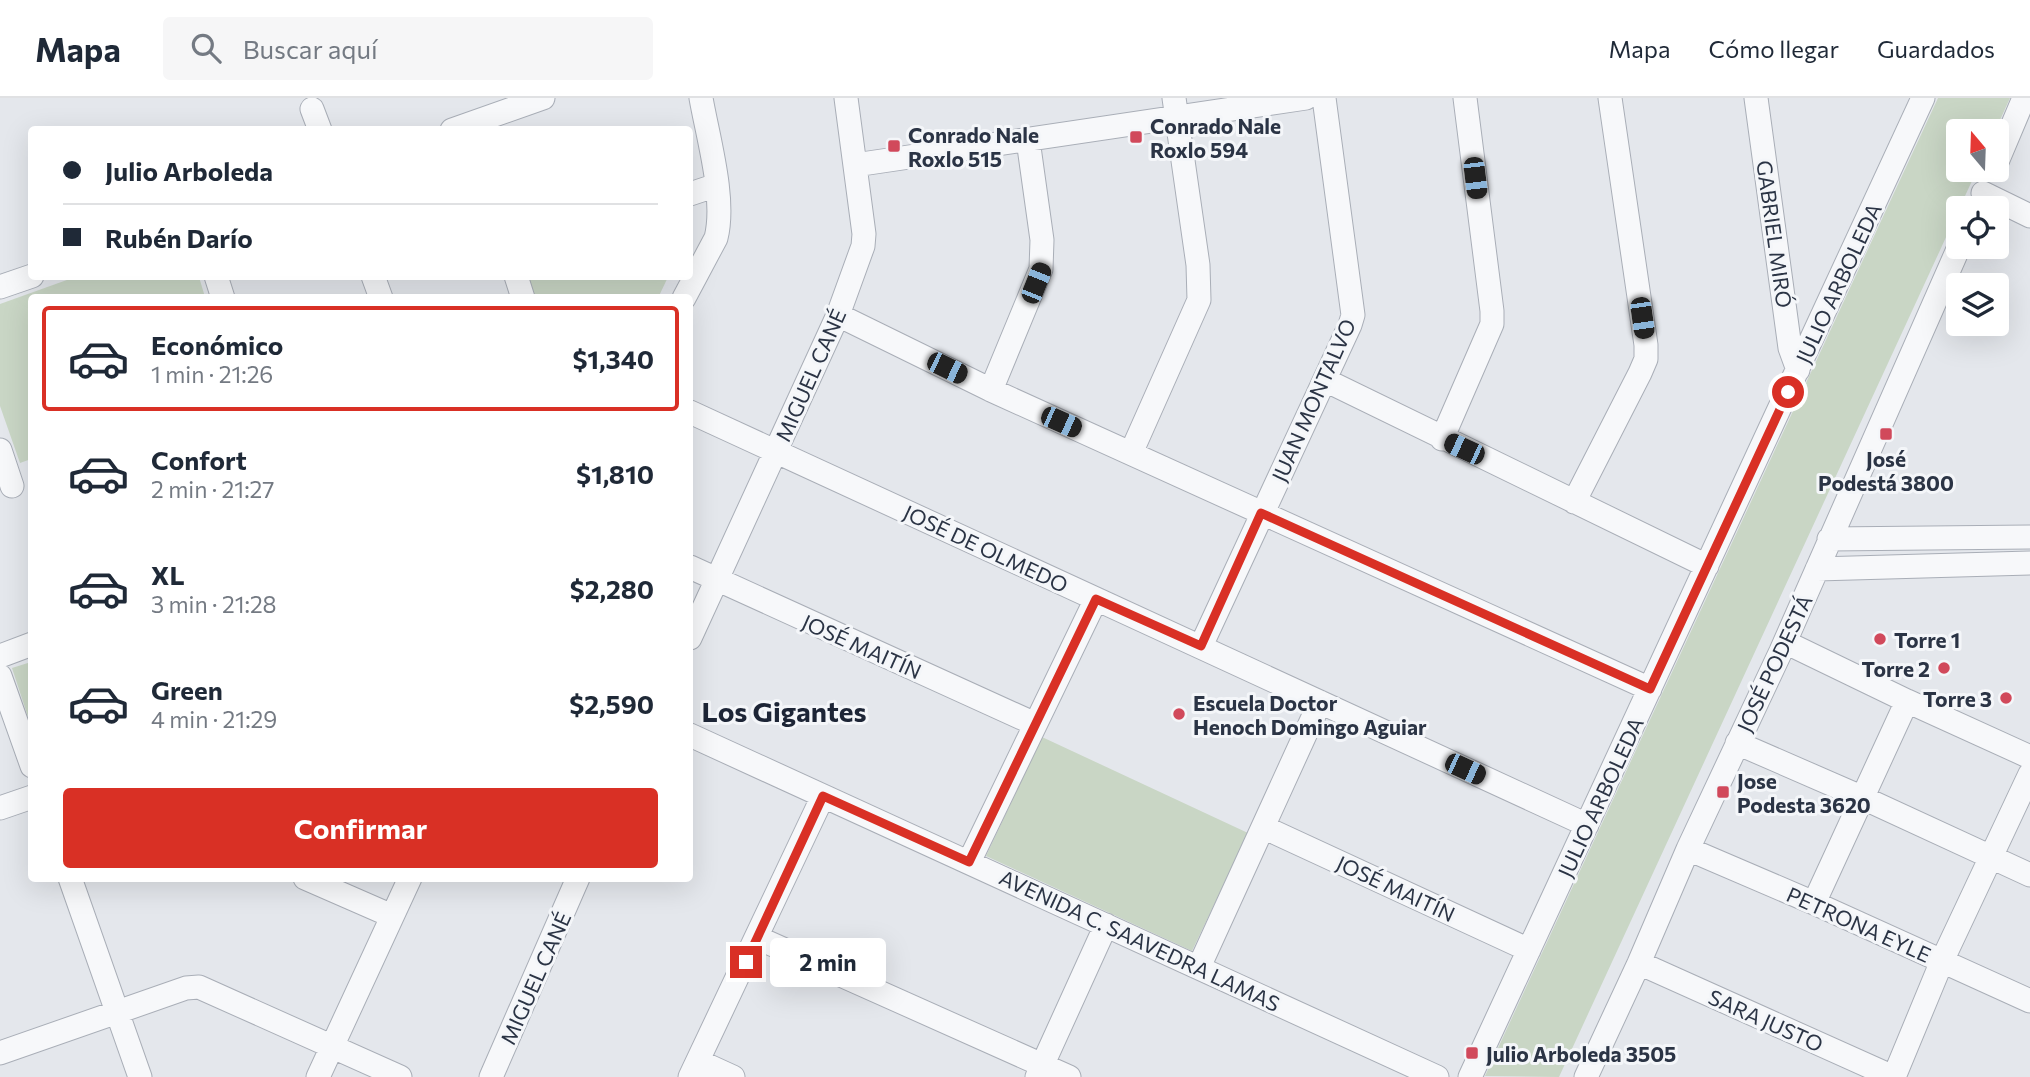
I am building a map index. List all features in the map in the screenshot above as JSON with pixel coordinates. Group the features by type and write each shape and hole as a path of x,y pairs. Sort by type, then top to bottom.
{"street":[{"path":"466,126 543,98"},
{"path":"686,294 716,238 720,211 701,98"},
{"name":"MIGUEL CANÉ","path":"693,632 838,315 863,246 864,234 846,98"},
{"path":"855,165 1028,140 1176,108 1306,98"},
{"name":"JUAN MONTALVO","path":"1201,646 1350,325 1353,305 1324,98"},
{"path":"1442,439 1492,324 1465,98"},
{"path":"1574,502 1646,359 1610,98"},
{"name":"GABRIEL MIRÓ","path":"1756,98 1790,348 1798,370"},
{"name":"JULIO ARBOLEDA","path":"1470,1077 1923,98"},
{"path":"2009,134 2024,98"},
{"path":"1131,453 1199,300 1198,265 1176,108"},
{"path":"991,390 1041,269 1042,240 1028,140"},
{"path":"693,193 717,185"},
{"path":"2009,210 2030,216"},
{"name":"JOSÉ PODESTÁ","path":"1586,1077 1785,642 1954,259"},
{"path":"0,287 28,277"},
{"path":"838,315 991,390 1650,689"},
{"path":"1325,380 1707,566"},
{"name":"JOSÉ DE OLMEDO","path":"693,413 1587,825"},
{"path":"0,450 15,486"},
{"path":"1829,539 2030,537"},
{"path":"1817,569 2030,563"},
{"name":"JOSÉ MAITÍN","path":"693,569 1035,724"},
{"path":"969,862 1096,599"},
{"path":"1785,642 2030,757"},
{"path":"0,656 28,646"},
{"path":"0,676 28,755"},
{"path":"1814,903 1907,701"},
{"path":"1199,967 1320,702"},
{"name":"AVENIDA C. SAAVEDRA LAMAS","path":"693,736 1437,1077"},
{"path":"1737,743 2030,875"},
{"path":"1893,1077 1942,961 2030,774"},
{"path":"733,1077 694,1069 823,796"},
{"path":"0,808 28,798"},
{"name":"JOSÉ MAITÍN","path":"1263,827 1529,950"},
{"name":"PETRONA EYLE","path":"1688,849 2030,1001"},
{"path":"71,882 140,1077"},
{"path":"314,882 393,916"},
{"path":"318,1077 408,882"},
{"name":"MIGUEL CANÉ","path":"491,1077 576,882"},
{"path":"1040,1071 1107,925"},
{"path":"758,938 1040,1071 1069,1077"},
{"name":"SARA JUSTO","path":"1639,964 1893,1077"},
{"path":"0,1053 116,1011 186,988 199,987 400,1077"}],"green space":[{"path":"1938,98 2010,98 2000,119 1946,119 1946,182 1971,182 1965,196 1946,196 1946,237 1559,1077 1485,1076"},
{"path":"67,280 200,280 204,294 28,294 28,460 20,463 0,406 0,304"},
{"path":"526,280 667,280 660,294 532,294"},
{"path":"28,663 28,717 12,668"},
{"path":"1042,737 1248,833 1192,951 986,856"}],"place":[{"name":"Conrado Nale Roxlo 594","path":"1136,137"},
{"name":"Conrado Nale Roxlo 515","path":"894,146"},
{"name":"José Podestá 3800","path":"1886,434"},
{"name":"Torre 1","path":"1880,639"},
{"name":"Torre 2","path":"1944,668"},
{"name":"Torre 3","path":"2006,698"},
{"name":"Escuela Doctor Henoch Domingo Aguiar","path":"1179,714"},
{"name":"Jose Podesta 3620","path":"1723,792"},
{"name":"Julio Arboleda 3505","path":"1472,1053"}],"district":[{"name":"Los Gigantes","path":"784,711"}],"route":[{"path":"746,962 823,796 969,862 1096,599 1201,646 1261,513 1650,689 1788,392"}]}
